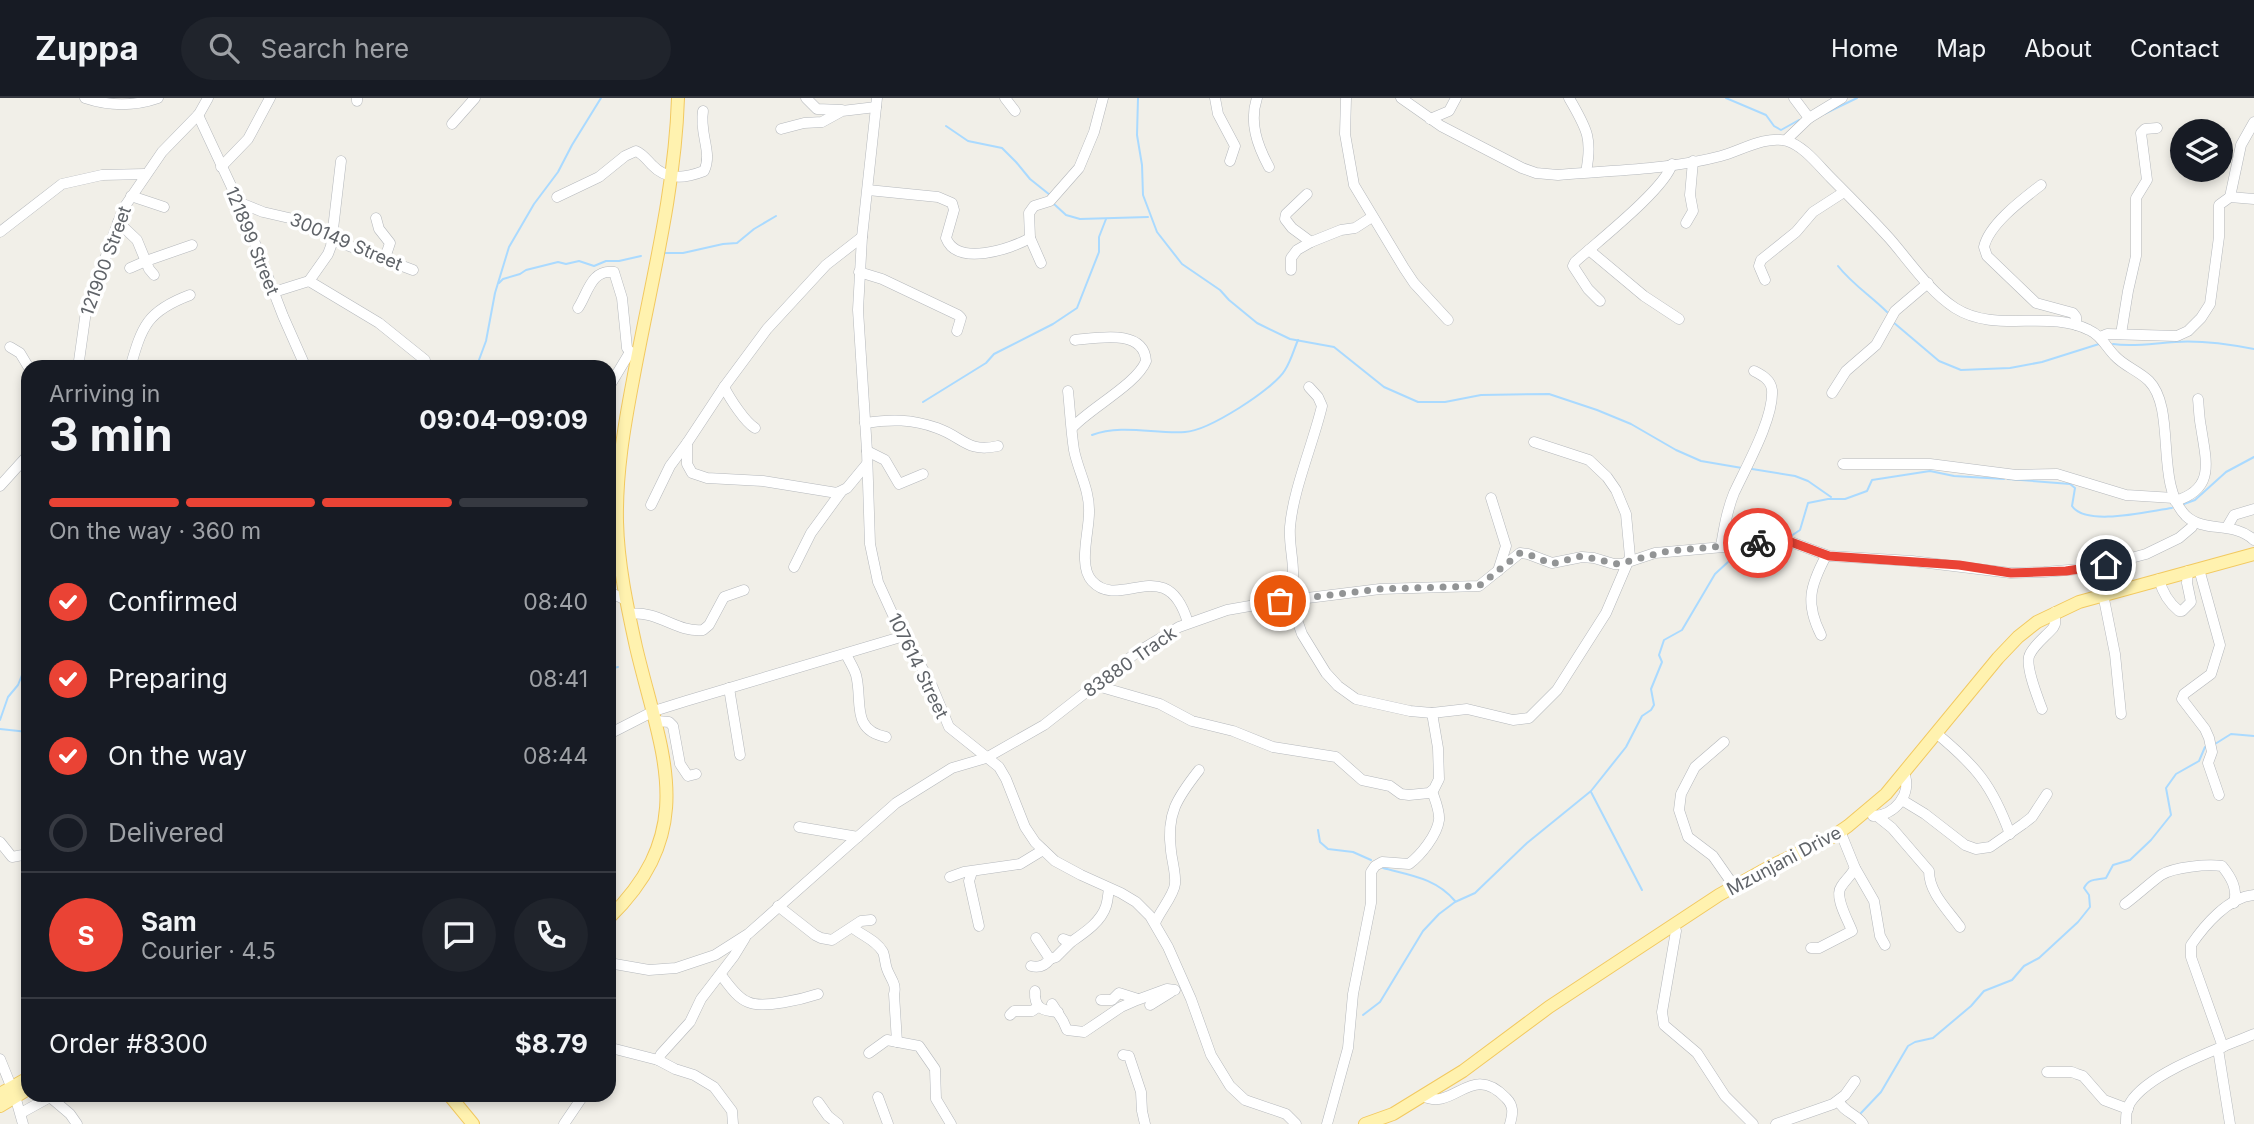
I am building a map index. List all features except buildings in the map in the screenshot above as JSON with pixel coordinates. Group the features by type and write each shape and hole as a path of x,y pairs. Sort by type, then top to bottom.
{"main road":[{"path":"616,911 648,868 665,821 667,785 656,716 636,648 626,600 617,522 619,472 633,355 671,176 678,98"},
{"name":"Mzunjani Drive","path":"1365,1124 1393,1114 1463,1071 1549,1007 1734,886 1871,815 2008,646 2027,629 2055,611 2103,594 2254,554"},
{"path":"0,1106 21,1085"},
{"path":"0,1094 21,1090"},
{"path":"455,1102 474,1124"}],"street":[{"path":"85,98 117,104 158,98"},
{"name":"121900 Street","path":"79,360 86,311 118,222 145,174 198,115 208,98"},
{"path":"221,167 252,133 270,98"},
{"path":"452,124 475,98"},
{"path":"806,98 817,109 842,111"},
{"path":"1005,98 1015,111"},
{"path":"1041,263 1030,238 1030,211 1037,204 1050,201 1079,168 1094,132 1103,98"},
{"path":"1215,98 1218,114 1235,146 1230,161"},
{"path":"1257,98 1253,125 1269,167"},
{"path":"1346,98 1345,134 1354,185 1371,217 1414,283 1448,320"},
{"path":"1401,98 1430,119 1536,173 1558,175 1693,162 1767,141 1786,140 1800,148 1956,309 1988,320 2040,320 2076,325 2100,337 2116,358 2148,380 2156,392 2160,401 2174,500 2186,516 2194,522 2243,531 2254,540"},
{"path":"1430,119 1449,111 1456,98"},
{"path":"1569,98 1584,125 1590,143 1586,172"},
{"path":"1794,98 1809,118"},
{"path":"1786,140 1809,118 1843,98"},
{"path":"781,129 822,122 842,111 876,103"},
{"name":"107614 Street","path":"876,103 859,272 858,333 872,561 878,582 932,686 949,727 999,767 1025,827 1043,850 1064,866 1136,902 1155,923 1168,947 1179,987 1211,1055 1230,1086 1245,1100 1286,1114 1296,1124"},
{"path":"557,197 599,177 625,156 636,151 658,171 671,176 686,177 706,169 703,111"},
{"name":"121899 Street","path":"198,115 238,202 303,360"},
{"path":"2230,197 2241,145 2254,122"},
{"path":"2121,334 2137,256 2136,198 2147,180 2141,133 2145,129 2157,128"},
{"path":"274,292 309,281 328,254 341,161"},
{"path":"1686,223 1693,211 1690,195 1693,162"},
{"path":"1600,301 1573,267 1574,262 1653,192 1670,172 1672,164"},
{"path":"0,232 62,184 105,174 145,174"},
{"path":"2041,185 1996,226 1986,238 1984,247 1987,256 2031,299 2041,305 2073,313 2076,325"},
{"path":"868,190 938,197 952,203 954,210 946,238 950,247 960,251 990,253 1007,249 1030,238"},
{"path":"1765,280 1759,266 1761,260 1796,232 1813,212 1844,192"},
{"path":"1307,194 1286,214 1285,219 1292,228 1311,242"},
{"path":"131,196 164,208"},
{"path":"2100,337 2107,334 2177,336 2188,331 2210,304 2218,249 2219,205 2230,197 2254,199"},
{"name":"300149 Street","path":"238,202 253,209 302,221 330,238 413,270"},
{"path":"1291,270 1292,255 1311,242 1340,230 1355,228 1371,217"},
{"path":"376,218 379,229 390,243 382,258"},
{"path":"118,222 138,240 154,275"},
{"path":"651,505 675,457 767,329 825,265 862,237"},
{"path":"130,268 192,245"},
{"path":"1589,250 1644,296 1679,319"},
{"path":"578,308 595,277 609,271 615,273 622,298 625,338 633,355 616,378"},
{"path":"859,272 882,279 958,315 961,318 957,331"},
{"path":"309,281 379,323 425,360"},
{"path":"1832,393 1846,371 1875,345 1895,311 1928,283"},
{"path":"133,360 145,324 169,303 190,295"},
{"path":"1072,428 1129,381 1146,360 1143,349 1132,340 1102,337 1075,340"},
{"path":"10,347 20,353 24,360"},
{"path":"1721,546 1730,503 1752,455 1770,403 1770,384 1763,375 1754,371"},
{"path":"724,387 745,422 755,428"},
{"path":"1309,387 1322,406 1293,511 1290,536 1293,579 1288,600 1305,640 1326,673 1338,686 1365,702 1432,713 1467,709 1513,720 1529,718 1557,690 1606,613 1630,550 1626,514 1616,489 1607,477 1589,460 1534,442"},
{"path":"1068,391 1074,452 1088,501 1085,561 1089,576 1096,585 1104,589 1165,588 1177,596 1188,624"},
{"path":"1843,464 1930,464 2016,475 2057,474 2126,495 2174,500 2194,493 2205,476 2205,450 2198,399"},
{"path":"865,424 910,420 951,433 974,448 998,446"},
{"path":"687,443 687,464 692,473 699,476 763,481 841,492"},
{"path":"867,450 886,460 899,484 923,474"},
{"path":"0,486 21,463"},
{"path":"794,567 814,529 841,492 866,465"},
{"path":"1491,498 1506,546 1498,572"},
{"path":"2227,527 2234,515 2254,509"},
{"path":"1628,561 1668,551 1746,545 1780,538 1826,556 1959,565 2011,573 2066,571 2094,568 2146,554 2179,538 2194,522"},
{"name":"83880 Track","path":"748,934 896,803 952,768 986,758 1056,718 1094,685 1170,631 1227,610 1288,600 1380,589 1473,587 1484,583 1516,555 1524,553 1552,564 1581,556 1614,564 1628,561"},
{"path":"1821,635 1812,611 1811,591 1815,575 1826,556"},
{"path":"2159,579 2162,591 2174,607 2182,611 2191,602 2187,583 2193,570"},
{"path":"2193,570 2221,645 2211,674 2184,694 2182,699 2209,738 2212,748 2208,763 2218,795"},
{"path":"629,614 646,613 688,629 703,630 709,625 724,597 744,590"},
{"path":"2103,594 2115,654 2122,714"},
{"path":"616,595 626,600"},
{"path":"2042,709 2034,689 2028,659 2031,651 2053,628 2055,611"},
{"path":"616,731 729,688 904,636"},
{"path":"846,654 856,675 861,720 874,735 886,737"},
{"path":"1094,685 1160,704 1192,721 1233,731 1273,747 1336,757 1362,780 1390,786 1401,794 1419,795 1432,792"},
{"path":"729,688 740,755"},
{"path":"1327,1124 1348,1048 1351,1006 1371,903 1371,872 1382,862 1409,864 1423,849 1439,822 1432,792 1439,779 1439,763 1432,713"},
{"path":"656,716 673,726 681,769 688,776 696,774"},
{"path":"1936,733 1981,775 2010,834"},
{"path":"1724,742 1695,767 1681,794 1679,810 1688,837 1713,856 1734,886"},
{"path":"1155,923 1174,887 1169,834 1171,813 1199,770"},
{"path":"1871,815 1886,814 1902,800 1906,783 1904,773"},
{"path":"1902,800 1971,848 1983,849 2010,834 2032,817 2047,794"},
{"path":"1871,815 1892,828 1930,870 1939,886"},
{"path":"799,827 858,837"},
{"path":"1840,831 1855,868 1874,901 1880,936 1885,945"},
{"path":"0,842 12,857 21,855"},
{"path":"950,877 1020,864 1043,850"},
{"path":"2125,904 2162,874 2214,865 2222,866 2232,879 2236,897 2234,903"},
{"path":"1811,948 1819,948 1852,931 1839,895 1840,887 1849,879 1855,868"},
{"path":"1930,870 1929,880 1933,890 1960,927"},
{"path":"972,872 969,881 979,926"},
{"path":"1031,965 1037,968 1047,964 1050,959 1056,957 1067,940 1084,933 1102,915 1110,889"},
{"path":"2230,1124 2220,1048 2190,950 2211,920 2234,903 2254,895"},
{"path":"778,906 821,938 832,940 861,920 871,919"},
{"path":"1674,925 1676,932 1662,1012 1664,1025 1697,1053 1725,1096 1753,1124"},
{"path":"853,928 861,935 868,936 883,952 895,988 897,1042"},
{"path":"616,964 649,970 676,968 715,955 748,934"},
{"path":"658,1060 690,1022 701,999 748,934"},
{"path":"1036,938 1050,959"},
{"path":"720,975 740,996 751,1003 779,1003 818,994"},
{"path":"1035,991 1034,998 1041,1010 1055,1008 1067,1030 1084,1032 1121,1007 1179,987"},
{"path":"1150,1005 1179,987"},
{"path":"1101,1000 1112,1000 1119,993 1138,999"},
{"path":"1010,1015 1014,1011 1032,1011 1038,1007"},
{"path":"2126,1124 2128,1109 2141,1091 2191,1060 2254,1034"},
{"path":"869,1053 887,1040 919,1046 931,1062 937,1083 936,1099 951,1124"},
{"path":"616,1049 658,1060 694,1075 714,1087 732,1111 733,1124"},
{"path":"1124,1055 1129,1056 1142,1092 1145,1124"},
{"path":"0,1059 22,1119 44,1102"},
{"path":"2047,1072 2072,1072 2082,1076 2104,1100 2128,1109"},
{"path":"1776,1124 1839,1101 1855,1082"},
{"path":"1423,1096 1437,1100 1474,1085 1485,1084 1494,1088 1509,1102 1513,1109 1510,1124"},
{"path":"878,1097 888,1124"},
{"path":"1839,1101 1842,1107 1863,1124"},
{"path":"56,1102 70,1114 76,1124"},
{"path":"564,1124 579,1102"},
{"path":"818,1102 838,1124"}],"waterway":[{"path":"479,360 509,247 534,204 558,172 601,98"},
{"path":"1138,98 1137,135 1143,195 1157,232 1182,264 1220,290 1257,323 1290,339 1334,347 1384,387 1418,402 1445,402 1481,395 1549,394 1631,424 1701,461 1742,468"},
{"path":"1726,98 1766,115 1774,126 1781,130 1799,120"},
{"path":"1824,114 1857,98"},
{"path":"946,126 968,141 1002,148 1030,179 1050,195"},
{"path":"1054,204 1066,215 1080,219 1148,217"},
{"path":"665,253 683,253 737,243 776,216"},
{"path":"923,402 986,363 994,354 1053,324 1077,308 1099,252 1099,237 1106,219"},
{"path":"499,283 526,270 558,262 566,264 579,261 594,266 606,261 641,256"},
{"path":"1838,266 1887,312"},
{"path":"1893,322 1939,361 1961,370 2010,368 2042,362 2099,344"},
{"path":"1092,435 1115,430 1185,432 1209,425 1268,388 1287,366 1298,340"},
{"path":"2113,344 2195,342 2254,349"},
{"path":"2181,505 2195,500 2226,472 2254,457"},
{"path":"1752,469 1795,476 1808,481 1831,497"},
{"path":"1791,536 1800,530 1808,503 1845,499 1867,491 1872,480 1930,471 1954,476 2004,479"},
{"path":"2008,479 2070,484 2075,488 2072,506 2090,516 2119,516 2172,508"},
{"path":"1734,561 1757,557 1780,544"},
{"path":"1363,1015 1380,1002 1423,931 1439,914 1455,902 1475,893 1527,843 1591,791 1626,747 1642,716 1654,705 1651,689 1662,662 1659,655 1664,640 1682,630 1715,574 1728,562"},
{"path":"0,720 8,697 21,678"},
{"path":"0,729 21,731"},
{"path":"2215,744 2231,734 2254,736"},
{"path":"1861,1113 1881,1092 1908,1046 1933,1038 1971,1006 1984,991 2012,980 2024,966 2039,958 2078,922 2090,907 2089,895 2084,888 2086,885 2093,880 2106,878 2113,865 2130,860 2151,840 2171,815 2166,788 2176,774 2199,761 2205,747"},
{"path":"1591,792 1642,890"},
{"path":"1318,830 1320,842 1328,849 1353,852 1371,860"},
{"path":"1383,868 1431,882 1455,901"}],"way so far":[{"path":"1280,601 1380,589 1479,586 1520,553 1552,564 1581,556 1622,564 1642,556 1668,551 1758,543"}],"route":[{"path":"1758,543 1780,538 1829,556 1959,565 2011,573 2066,571 2106,565"}]}
